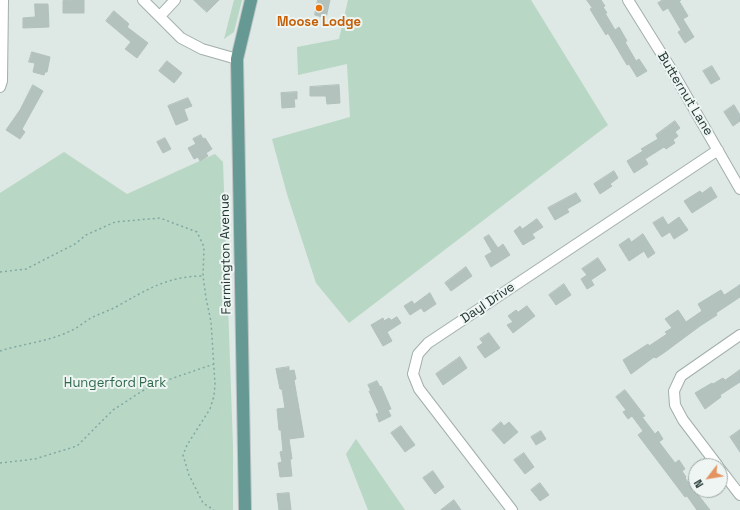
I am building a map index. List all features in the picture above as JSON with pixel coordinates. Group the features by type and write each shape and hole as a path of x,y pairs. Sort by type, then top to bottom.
{"main road":[{"name":"Farmington Avenue","path":"245,510 237,59 251,0"}],"street":[{"path":"0,87 2,81 3,0"},
{"path":"143,0 181,38 202,49 237,59"},
{"path":"160,16 175,0"},
{"name":"Butternut Lane","path":"628,0 671,69 740,189"},
{"name":"Dayl Drive","path":"512,510 419,390 413,374 418,354 428,343 718,150"},
{"path":"712,458 683,420 675,405 674,391 681,376 740,335"},
{"path":"728,479 740,495"}],"path":[{"path":"0,272 26,269 75,244 86,234 115,222 160,218 197,232 204,247 203,276 211,322 215,384 214,396 210,409 187,445 184,455 189,475 203,503 214,510"},
{"path":"0,351 18,345 39,342 70,332 90,318 161,283 188,276 203,276"},
{"path":"0,463 35,459 77,446 113,410 150,386 214,364"}],"green space":[{"path":"234,0 242,0 234,32 224,39"},
{"path":"348,0 531,0 608,125 349,323 316,283 287,194 272,139 350,117 347,64 298,75 297,47 339,39"},
{"name":"Hungerford Park","path":"64,152 127,194 215,154 223,162 233,447 233,510 0,510 0,193"},
{"path":"356,439 405,510 368,510 346,454"}],"building":[{"path":"84,0 84,13 63,13 63,1"},
{"path":"194,0 219,0 207,12"},
{"name":"Moose Lodge","path":"318,0 330,0 326,18 315,15"},
{"path":"587,0 601,0 605,6 603,7 607,13 605,13 615,30 619,27 627,41 625,42 636,61 639,59 647,71 637,77 629,64 627,65 608,33 606,35 590,9 592,8"},
{"path":"663,0 681,0 679,1 688,16 683,19 694,37 685,43 678,32 681,30 668,8 663,11 658,3"},
{"path":"35,4 48,4 49,27 23,28 23,18 35,17"},
{"path":"114,11 129,24 127,27 148,43 137,58 125,49 131,42 106,21"},
{"path":"32,52 50,57 47,72 45,72 44,75 33,72 35,63 29,62"},
{"path":"167,61 182,73 174,83 159,71"},
{"path":"712,66 720,79 711,84 703,71"},
{"path":"33,85 43,91 22,129 25,132 20,139 6,130 20,110"},
{"path":"339,85 340,103 327,104 326,96 310,96 310,87"},
{"path":"297,92 297,99 294,99 295,107 282,108 281,93"},
{"path":"188,98 192,106 184,109 188,120 176,125 168,106"},
{"path":"734,105 740,115 740,121 733,126 724,112"},
{"path":"675,121 680,128 675,132 678,136 673,140 675,143 666,149 664,147 645,159 648,164 634,173 627,161 643,151 641,149 658,139 656,135"},
{"path":"201,135 203,139 205,138 212,149 206,153 208,156 200,161 198,157 194,159 188,148 196,144 193,139"},
{"path":"165,138 171,149 163,153 157,142"},
{"path":"614,171 618,178 610,184 612,186 600,194 594,184"},
{"path":"711,187 717,197 692,213 684,201 700,191 702,193"},
{"path":"576,193 581,201 567,209 569,212 555,220 548,208"},
{"path":"663,217 668,225 679,217 688,230 674,239 670,232 662,237 653,223"},
{"path":"537,219 543,227 532,234 535,238 523,245 514,231 520,226 522,229"},
{"path":"643,234 655,253 648,258 644,251 629,261 619,245 629,238 631,242"},
{"path":"489,235 498,248 503,244 510,255 491,267 485,256 492,252 484,238"},
{"path":"598,258 606,270 591,280 594,285 587,289 581,279 587,275 582,269"},
{"path":"466,267 472,276 451,291 445,283"},
{"path":"564,284 571,295 556,305 549,295"},
{"path":"740,285 740,297 716,313 717,315 665,352 656,358 654,357 631,374 623,360 667,334 665,332 672,328 665,319 678,310 686,322 702,311 698,304 721,290 724,295"},
{"path":"430,293 436,304 424,312 421,308 410,315 404,306 412,301 414,304"},
{"path":"527,306 535,316 513,333 507,325 513,322 508,316 516,310 518,312"},
{"path":"397,317 401,323 387,332 392,341 383,346 371,325 383,318 384,321 389,318 391,320"},
{"path":"489,333 500,348 485,358 477,347 483,343 480,339"},
{"path":"460,357 467,368 443,385 436,374"},
{"path":"289,367 289,371 294,370 296,379 294,380 304,437 289,439 292,459 290,459 292,476 280,477 278,463 282,462 280,452 283,451 277,409 285,408 282,389 280,389 276,369"},
{"path":"740,370 740,382 720,395 721,397 705,409 695,393 723,378 725,380"},
{"path":"377,381 380,387 381,386 391,409 388,410 391,416 379,422 376,414 379,413 369,391 371,391 368,385"},
{"path":"625,390 645,416 642,417 655,434 658,431 663,439 659,442 675,463 679,460 685,469 682,471 688,482 688,497 687,496 685,497 638,435 643,431 632,416 628,419 623,412 626,410 616,397"},
{"path":"501,422 504,426 509,422 518,432 504,444 492,430"},
{"path":"401,426 415,445 405,452 391,433"},
{"path":"740,430 740,452 730,437"},
{"path":"541,431 546,439 536,445 531,437"},
{"path":"524,453 534,467 525,474 514,460"},
{"path":"433,471 444,487 435,494 423,478"},
{"path":"540,483 549,495 540,501 531,490"},
{"path":"289,493 291,510 279,510 277,494"},
{"path":"688,498 701,498 710,510 697,510"},
{"path":"454,500 461,510 441,510"}],"place":[{"name":"Moose Lodge","path":"319,8"}]}
